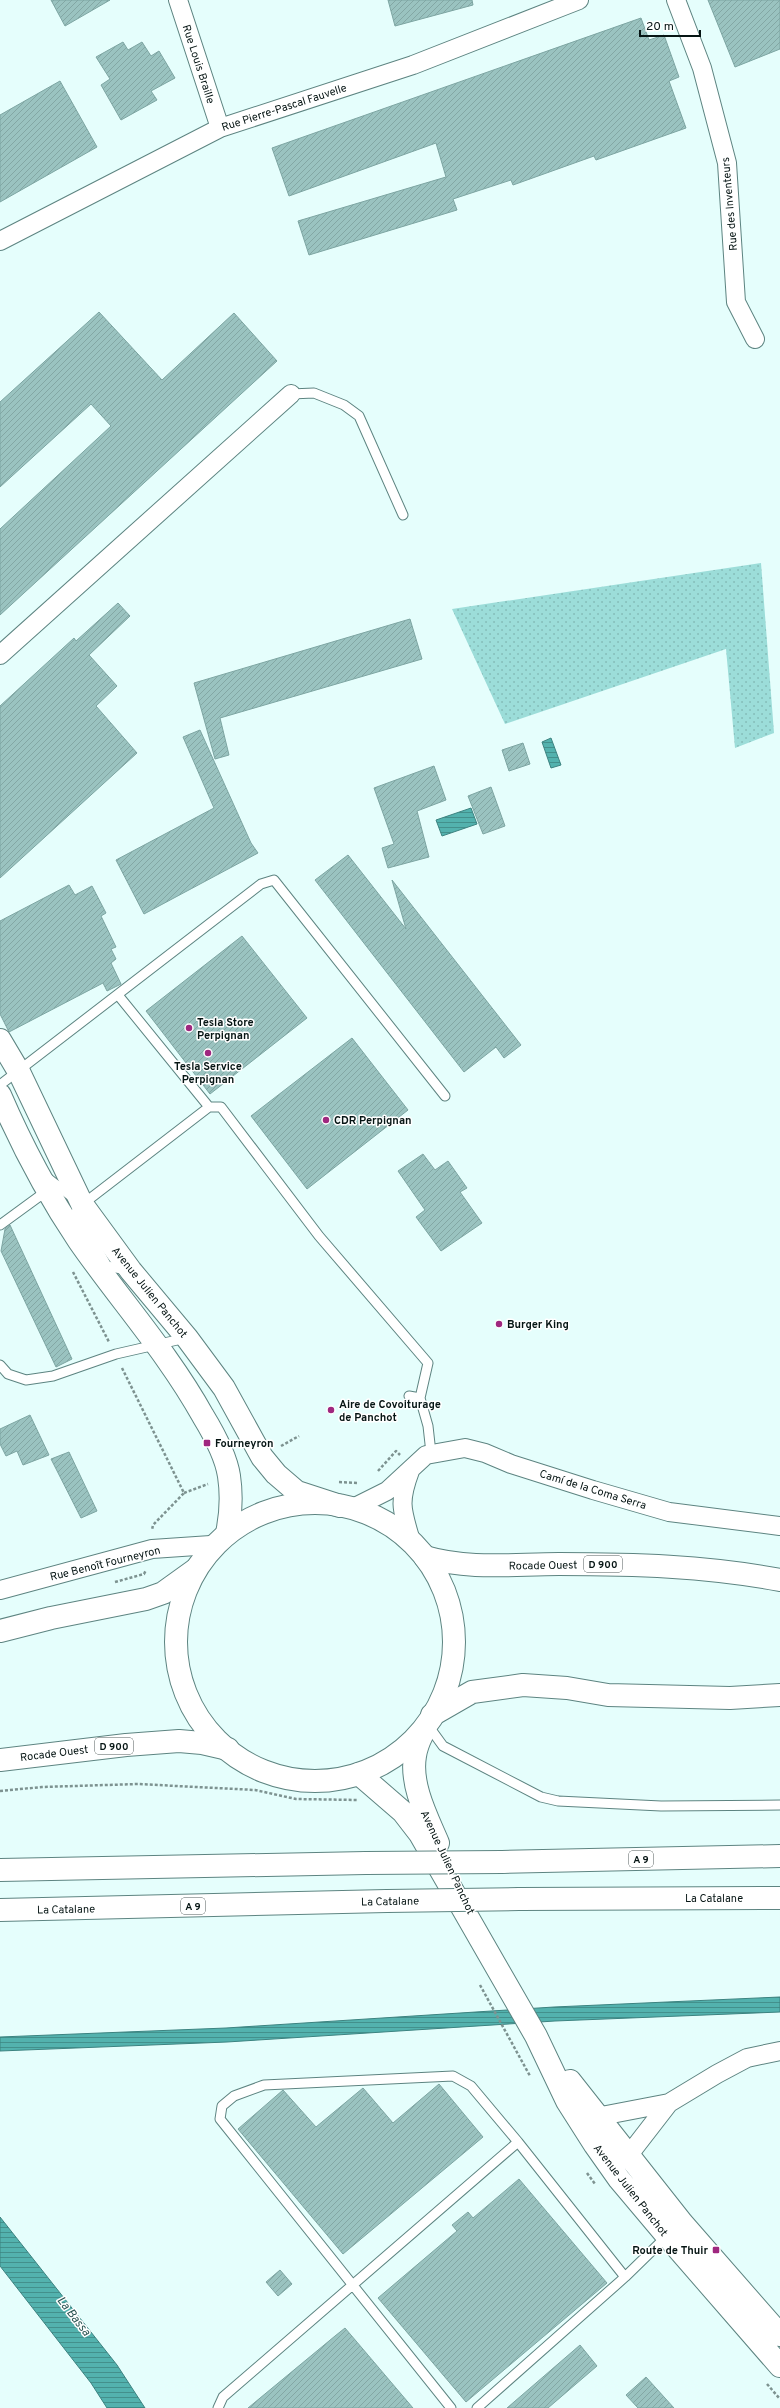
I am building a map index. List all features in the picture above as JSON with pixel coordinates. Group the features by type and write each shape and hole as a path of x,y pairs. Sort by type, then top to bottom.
{"main road":[{"name":"Avenue Julien Panchot","path":"0,1040 19,1072 82,1204 131,1271 188,1338 224,1388 262,1457 276,1474 296,1492 345,1507"},
{"path":"0,1095 16,1134 47,1189 80,1241 157,1343 187,1387 216,1437 229,1476 231,1511 219,1539 195,1570 183,1596 176,1624 176,1652 180,1673 192,1706 208,1730 228,1749 257,1767 289,1777 323,1780 360,1774 393,1758 427,1725 472,1692 523,1685 567,1688 608,1696 730,1698 780,1695"},
{"path":"219,1539 254,1517 292,1505 316,1503 345,1507 372,1517 418,1549"},
{"name":"Avenue Julien Panchot","path":"418,1549 439,1577 447,1597 453,1624 454,1648 451,1674 427,1725 415,1756 417,1783 422,1808 443,1855 507,1984"},
{"name":"Rocade Ouest","path":"418,1549 467,1566 628,1564 698,1567 780,1580"},
{"path":"0,1631 50,1618 146,1599 163,1592 195,1570"},
{"name":"Rocade Ouest","path":"0,1760 173,1742 202,1743 228,1749"},
{"name":"Avenue Julien Panchot","path":"360,1774 403,1812 420,1834 536,2036 566,2101 619,2179 667,2226 780,2366"},
{"name":"A 9","path":"0,1870 780,1856"},
{"name":"La Catalane","path":"0,1910 387,1901 780,1898"},
{"name":"Avenue Julien Panchot","path":"536,2036 596,2117 682,2223 780,2335"}],"street":[{"name":"Rue Louis Braille","path":"178,0 220,128"},
{"name":"Rue Pierre-Pascal Fauvelle","path":"0,241 220,128 414,65 579,0"},
{"name":"Rue des Inventeurs","path":"676,0 702,68 728,163 736,302 755,339"},
{"path":"0,655 291,394"},
{"name":"Camí de la Coma Serra","path":"345,1507 387,1491 412,1466 431,1453 464,1448 485,1452 511,1464 633,1503 669,1512 780,1526"},
{"path":"412,1466 402,1493 402,1510 418,1549"},
{"name":"Rue Benoît Fourneyron","path":"0,1590 121,1557 219,1539"},
{"path":"628,2156 670,2103 717,2074 747,2058 780,2051"},
{"path":"596,2117 670,2103"}],"lane":[{"path":"291,394 314,393 344,405 359,416 403,515"},
{"path":"0,1085 19,1072 261,884 274,880 445,1096"},
{"path":"118,995 209,1107"},
{"path":"16,1134 28,1140 50,1181 82,1204 209,1107 221,1107 319,1236 428,1363 420,1398 428,1426 431,1453"},
{"path":"0,1225 47,1189 69,1201 107,1266 131,1271"},
{"path":"0,1365 4,1376 26,1380 53,1376 116,1354 157,1343 188,1338"},
{"path":"409,1396 420,1398"},
{"path":"427,1725 443,1746 541,1797 558,1801 661,1806 780,1805"},
{"path":"451,2408 220,2119 222,2106 234,2096 264,2084 453,2076 471,2086 518,2142 625,2277"},
{"path":"566,2101 604,2144 628,2156 667,2226 709,2269 743,2293"},
{"path":"596,2117 604,2144 619,2179"},
{"path":"218,2408 223,2397 354,2286 518,2142"},
{"path":"477,2408 625,2277 667,2226"}],"path":[{"path":"280,1450 281,1445 300,1436"},
{"path":"374,1476 396,1451 412,1466"},
{"path":"184,1493 229,1476"},
{"path":"334,1481 365,1483"},
{"path":"0,1791 42,1787 138,1784 235,1789"},
{"path":"480,1985 511,2045"}],"shaded area":[{"path":"761,563 774,733 735,748 726,649 505,724 452,609"}],"water":[{"path":"551,738 561,765 551,768 542,742"},
{"path":"471,808 477,824 442,836 436,820"},
{"path":"780,1997 780,2012 555,2021 227,2042 0,2051 0,2037 226,2028 554,2007"},
{"name":"La Bassa","path":"0,2217 117,2365 145,2408 107,2408 91,2383 0,2266"}],"building":[{"path":"51,0 110,0 65,26"},
{"path":"388,0 472,0 473,5 395,26"},
{"path":"708,0 780,0 780,49 735,67"},
{"path":"641,18 649,40 664,35 679,77 669,81 686,128 596,160 594,156 513,185 511,180 453,199 457,210 309,255 298,221 446,177 436,143 289,196 272,148"},
{"path":"123,42 128,50 142,42 151,56 159,51 175,78 151,91 157,100 121,120 101,85 110,79 96,57"},
{"path":"60,81 97,147 0,202 0,115"},
{"path":"99,312 162,380 234,313 277,361 0,615 0,529 111,426 91,404 0,487 0,402"},
{"path":"118,603 130,616 89,655 117,686 96,706 137,753 0,878 0,706 74,638 76,641"},
{"path":"410,619 422,659 220,718 229,755 215,759 194,683"},
{"path":"200,730 251,843 258,853 144,914 116,860 214,808 183,737"},
{"path":"523,743 530,764 509,771 502,750"},
{"path":"434,766 446,800 417,811 429,857 388,868 382,848 394,844 374,788"},
{"path":"491,787 505,826 483,834 468,796"},
{"path":"348,855 406,929 392,880 521,1045 504,1058 496,1047 464,1072 315,880"},
{"path":"69,885 75,895 92,886 106,913 101,916 116,947 111,949 116,959 111,963 121,984 107,991 103,983 9,1032 0,1014 0,921"},
{"path":"242,936 307,1018 210,1094 146,1011"},
{"path":"352,1038 408,1110 307,1189 251,1116"},
{"path":"423,1154 435,1170 448,1161 467,1188 460,1192 482,1223 441,1251 416,1217 425,1210 398,1171"},
{"path":"10,1225 72,1359 56,1367 1,1251 5,1229"},
{"path":"30,1415 49,1455 23,1465 17,1451 6,1456 0,1444 0,1429"},
{"path":"69,1452 97,1511 81,1518 51,1459"},
{"path":"439,2084 483,2137 343,2254 238,2129 283,2090 316,2127 363,2088 393,2123"},
{"path":"519,2179 607,2283 466,2402 378,2298 457,2231 452,2225 468,2212 473,2218"},
{"path":"280,2270 292,2284 278,2296 266,2282"},
{"path":"345,2328 413,2408 248,2408 335,2336"},
{"path":"580,2345 597,2366 548,2408 507,2408"},
{"path":"646,2377 674,2408 638,2408 626,2395"}],"place":[{"name":"Tesla Store Perpignan","path":"189,1028"},
{"name":"Tesla Service Perpignan","path":"208,1053"},
{"name":"CDR Perpignan","path":"326,1120"},
{"name":"Burger King","path":"499,1324"},
{"name":"Aire de Covoiturage de Panchot","path":"331,1410"},
{"name":"Fourneyron","path":"207,1443"},
{"name":"Route de Thuir","path":"716,2250"}]}
